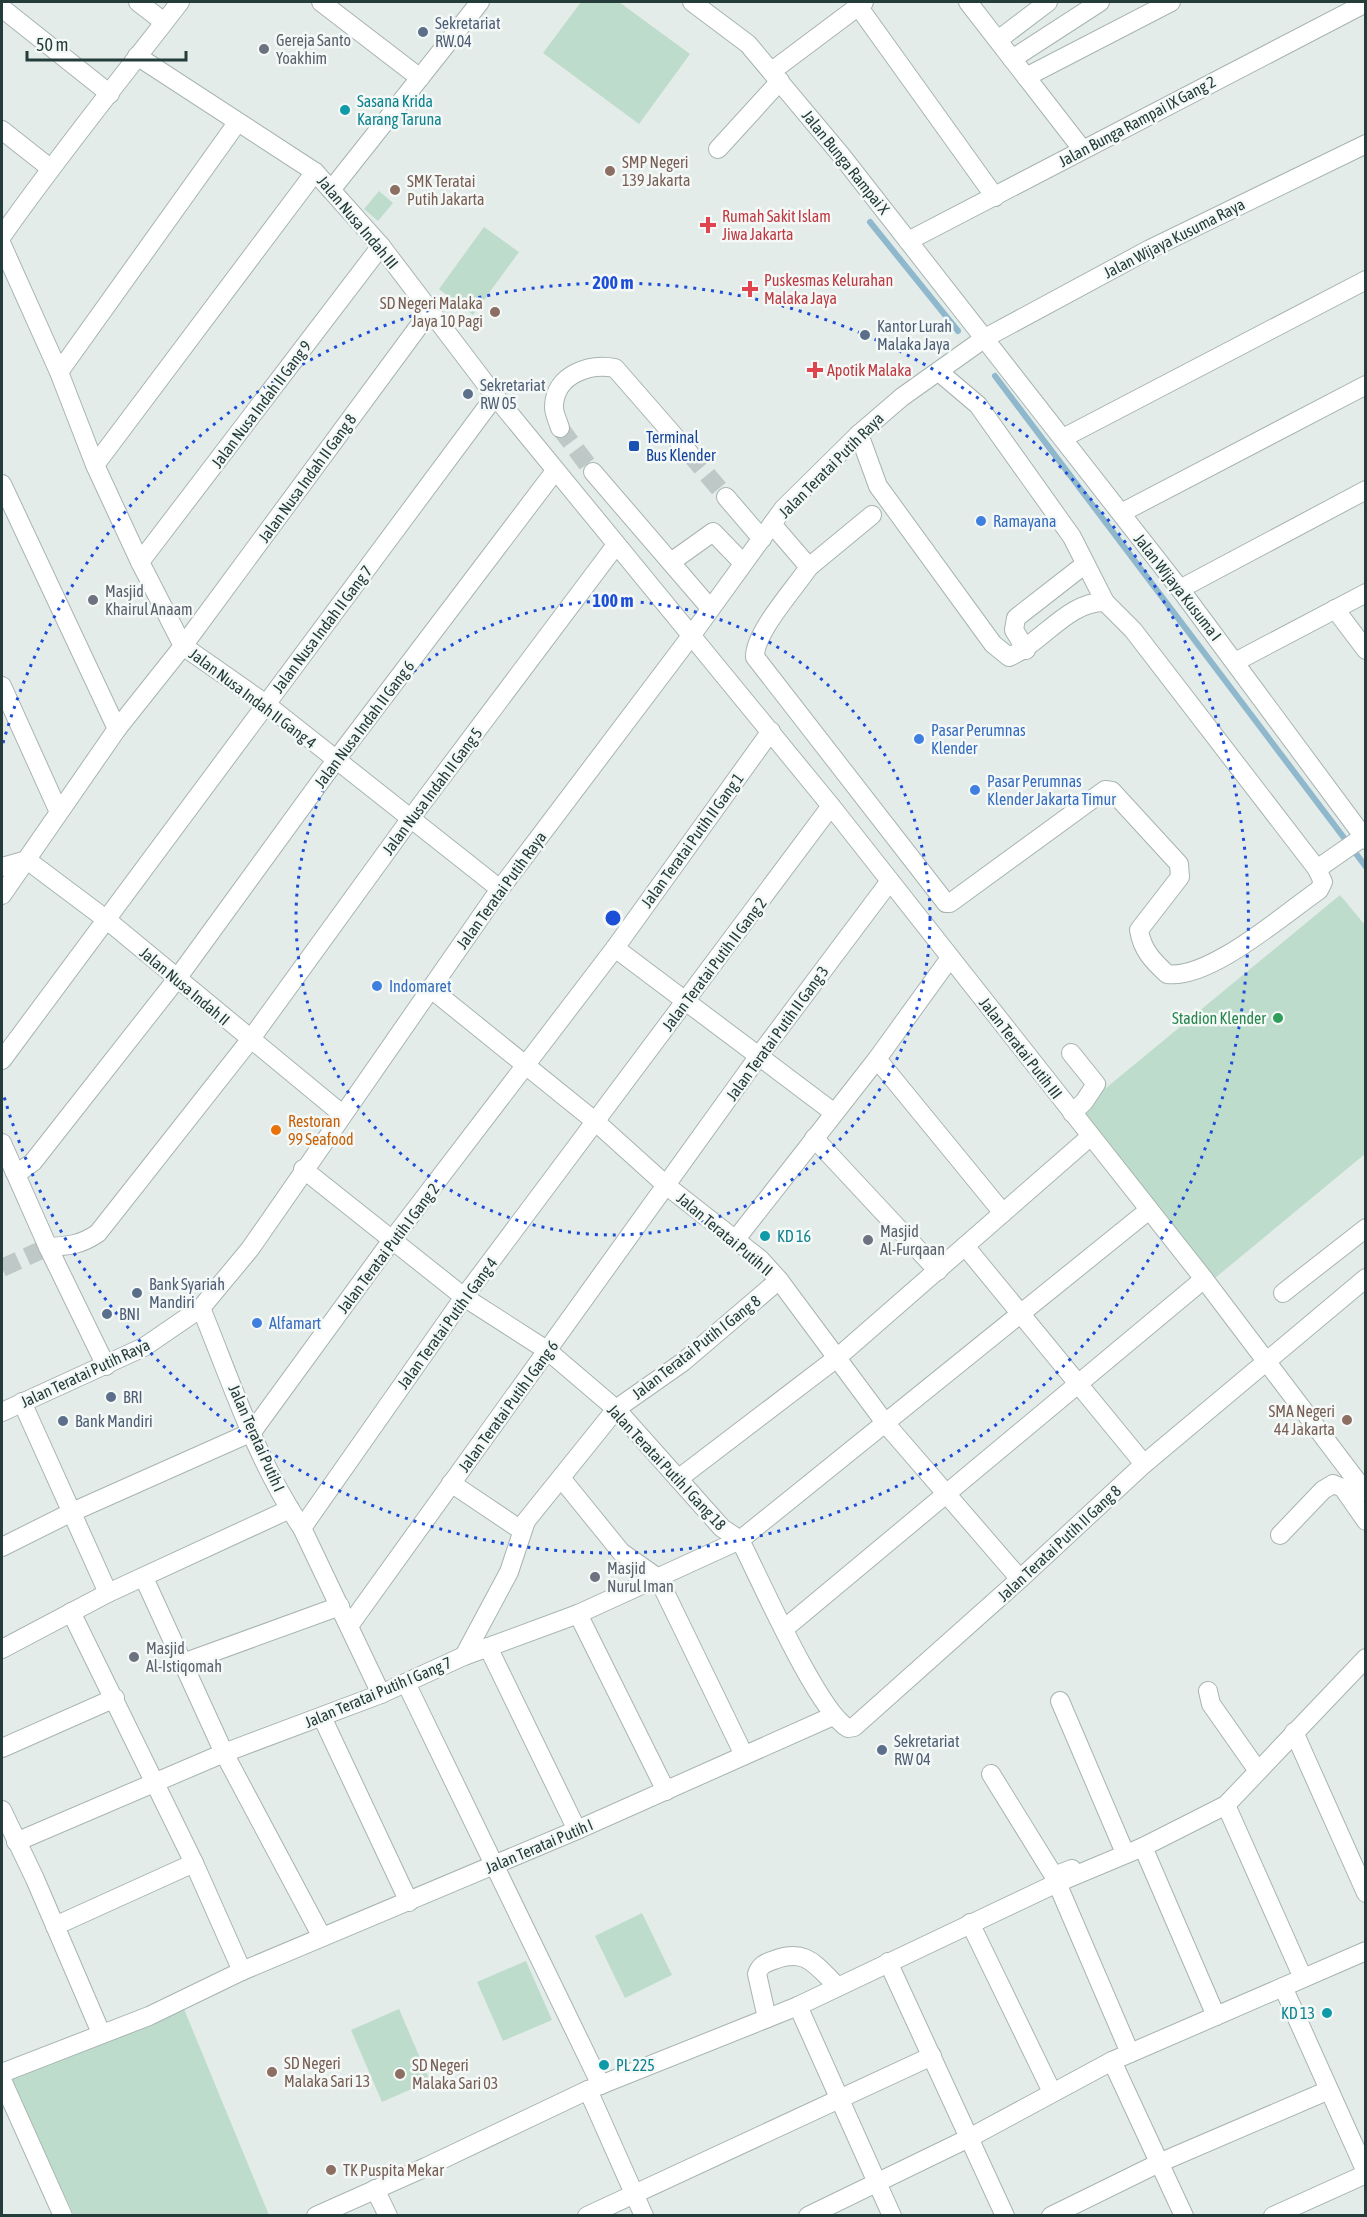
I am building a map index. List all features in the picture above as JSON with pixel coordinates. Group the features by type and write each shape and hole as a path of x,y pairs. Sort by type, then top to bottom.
{"street":[{"path":"138,2 164,22"},
{"path":"2,236 50,168 180,2"},
{"path":"321,2 420,78"},
{"path":"331,190 480,2"},
{"name":"Jalan Bunga Rampai X","path":"692,2 748,44 776,76 985,338"},
{"path":"968,2 1082,149"},
{"path":"998,39 1048,2"},
{"path":"1012,59 1101,2 1118,29"},
{"path":"1026,77 1171,2"},
{"name":"Jalan Bunga Rampai IX Gang 2","path":"909,241 1365,3"},
{"path":"718,149 776,76 861,4 995,197"},
{"path":"2,8 110,94"},
{"name":"Jalan Nusa Indah III","path":"137,56 315,172 381,246 495,396 691,636"},
{"path":"59,372 237,123"},
{"path":"2,130 50,168"},
{"name":"Jalan Wijaya Kusuma Raya","path":"985,338 1150,249 1365,144"},
{"path":"95,465 315,172"},
{"name":"Jalan Nusa Indah II Gang 4","path":"2,244 59,372 95,465 140,562 183,646 266,704 500,889"},
{"name":"Jalan Nusa Indah II Gang 9","path":"140,562 381,246"},
{"path":"1063,438 1365,280"},
{"name":"Jalan Nusa Indah II Gang 8","path":"183,646 430,311"},
{"name":"Jalan Teratai Putih Raya","path":"2,1412 144,1347 201,1308 250,1249 303,1169 500,889 691,636 783,509 859,434 902,397 985,338"},
{"name":"Jalan Wijaya Kusuma I","path":"985,338 1236,662 1357,842"},
{"path":"560,428 553,408 556,394 564,381 584,368 599,364 615,368 690,454"},
{"path":"872,515 809,567 762,632 756,646 755,657 946,903 950,903 1105,790 1112,791 1179,864 1180,877 1139,930 1141,941 1149,958 1167,974 1192,974 1215,963 1319,890 1323,882 1317,869 1133,630 1105,602 1084,565 1072,537 978,405 939,372"},
{"path":"1121,513 1365,385"},
{"name":"Jalan Nusa Indah II Gang 7","path":"2,1060 495,396"},
{"path":"859,434 878,486 993,644 1009,657 1026,650 1079,607 1094,602 1105,602"},
{"name":"Jalan Nusa Indah II Gang 6","path":"15,1171 29,1167 177,980 336,760 555,471"},
{"path":"592,472 710,608"},
{"path":"2,484 117,729"},
{"path":"1180,589 1365,490"},
{"path":"726,498 762,539"},
{"path":"772,524 809,567"},
{"path":"671,562 713,532 743,563"},
{"name":"Jalan Nusa Indah II Gang 5","path":"48,1247 71,1246 85,1242 98,1233 250,1040 411,818 616,545"},
{"path":"1026,650 1014,630 1016,618 1084,565"},
{"path":"1236,662 1365,593"},
{"path":"1335,609 1365,650"},
{"name":"Jalan Teratai Putih III","path":"691,636 771,730 1204,1279 1365,1493"},
{"path":"2,895 58,810 117,729 183,646"},
{"path":"2,686 58,810"},
{"name":"Jalan Teratai Putih II Gang 1","path":"527,1066 615,948 771,730"},
{"name":"Jalan Teratai Putih II Gang 2","path":"596,1122 831,806"},
{"path":"1317,869 1357,842"},
{"path":"2,867 27,860"},
{"name":"Jalan Nusa Indah II","path":"27,860 107,920 342,1114"},
{"name":"Jalan Teratai Putih II Gang 3","path":"667,1186 758,1057 890,881"},
{"path":"615,948 833,1112"},
{"path":"736,1239 833,1112 877,1059 950,957"},
{"name":"Jalan Teratai Putih II","path":"429,988 596,1122 667,1186 736,1239 779,1280 886,1424 1020,1579"},
{"path":"1071,1053 1096,1083 1084,1102 1072,1113"},
{"path":"877,1059 1003,1212"},
{"name":"Jalan Teratai Putih I Gang 2","path":"252,1432 392,1240 527,1066"},
{"name":"Jalan Teratai Putih I Gang 4","path":"302,1528 464,1297 596,1122"},
{"path":"678,1479 838,1357 1091,1136"},
{"path":"814,1138 938,1271"},
{"path":"2,1143 48,1247 106,1366"},
{"name":"Jalan Teratai Putih I Gang 18","path":"303,1169 464,1297 548,1351 616,1409 722,1528 740,1540 784,1629 833,1716"},
{"name":"Jalan Teratai Putih I Gang 6","path":"349,1626 667,1186"},
{"name":"Jalan Teratai Putih I Gang 7","path":"16,1842 224,1753 381,1694 464,1656 578,1614 740,1540 1022,1315 1149,1210"},
{"path":"1283,1293 1365,1228"},
{"path":"965,1246 1144,1464"},
{"path":"1266,1361 1365,1278"},
{"path":"784,1629 1204,1279"},
{"name":"Jalan Teratai Putih I Gang 8","path":"464,1656 509,1572 521,1530 616,1409 683,1362 779,1280"},
{"name":"Jalan Teratai Putih I","path":"201,1308 252,1432 290,1509 302,1528 381,1694"},
{"name":"Jalan Teratai Putih II Gang 8","path":"833,1716 846,1727 854,1726 1020,1579 1144,1464 1266,1361"},
{"path":"22,1402 70,1513 108,1593"},
{"path":"2,1547 70,1513 252,1432"},
{"path":"561,1478 621,1552 658,1578 744,1755"},
{"path":"451,1483 521,1530"},
{"path":"1280,1534 1323,1490 1333,1484 1343,1488 1365,1521"},
{"path":"2,1649 108,1593 290,1509"},
{"path":"144,1578 224,1753 322,1937"},
{"path":"183,1663 340,1606"},
{"path":"71,1612 194,1863 242,1971"},
{"path":"578,1614 666,1791"},
{"path":"488,1647 577,1830"},
{"path":"316,2216 595,2087 798,2006 970,1923 1143,1847 1230,1802 1294,1732 1364,1664"},
{"path":"406,1683 595,2087 644,2216"},
{"path":"1208,1691 1211,1704 1258,1771"},
{"path":"2,1748 115,1698"},
{"path":"1060,1701 1122,1846"},
{"name":"Jalan Teratai Putih I","path":"2,2073 195,1996 242,1971 577,1830 833,1716"},
{"path":"322,1717 409,1902"},
{"path":"1294,1732 1363,1882"},
{"path":"991,1774 1054,1876 1122,1846 1227,1793 1302,1978"},
{"path":"2,1810 101,2033"},
{"path":"1143,1847 1216,2016"},
{"path":"55,1926 194,1863"},
{"path":"1057,1883 1130,2053"},
{"path":"970,1923 1052,2092"},
{"path":"808,2216 971,2137 1112,2061 1365,1951"},
{"path":"767,2018 757,1974 763,1964 789,1954 800,1955 808,1959 837,1986"},
{"path":"888,1962 971,2137 1005,2216"},
{"path":"1273,2216 1365,2173 1283,1987"},
{"path":"798,2006 892,2216"},
{"path":"587,2216 932,2056"},
{"path":"1112,2061 1184,2216"},
{"path":"2,2080 7,2110 63,2216"},
{"path":"1051,2216 1159,2163 1329,2090"},
{"path":"375,2189 388,2216"}],"green space":[{"path":"581,2 619,2 690,54 639,124 543,53"},
{"path":"379,191 393,203 378,221 364,209"},
{"path":"484,227 519,252 473,315 439,289"},
{"name":"Stadion Klender","path":"1340,895 1365,925 1365,1154 1215,1278 1078,1111"},
{"path":"642,1913 672,1975 625,1998 595,1936"},
{"path":"526,1961 552,2020 503,2041 477,1982"},
{"path":"184,2009 269,2215 74,2215 8,2077"},
{"path":"399,2009 430,2081 382,2102 351,2030"}],"waterway":[{"path":"870,222 958,331"},
{"path":"995,376 1366,867"}],"tunnel":[{"path":"560,428 593,472"},
{"path":"690,454 726,497"},
{"path":"2,1268 48,1247"}],"place":[{"name":"Sekretariat RW.04","path":"423,32"},
{"name":"Gereja Santo Yoakhim","path":"264,49"},
{"name":"Sasana Krida Karang Taruna","path":"345,110"},
{"name":"SMP Negeri 139 Jakarta","path":"610,171"},
{"name":"SMK Teratai Putih Jakarta","path":"395,190"},
{"name":"Rumah Sakit Islam Jiwa Jakarta","path":"708,225"},
{"name":"Puskesmas Kelurahan Malaka Jaya","path":"750,289"},
{"name":"SD Negeri Malaka Jaya 10 Pagi","path":"495,312"},
{"name":"Kantor Lurah Malaka Jaya","path":"865,335"},
{"name":"Apotik Malaka","path":"815,370"},
{"name":"Sekretariat RW 05","path":"468,394"},
{"name":"Terminal Bus Klender","path":"634,446"},
{"name":"Ramayana","path":"981,521"},
{"name":"Masjid Khairul Anaam","path":"93,600"},
{"name":"Pasar Perumnas Klender","path":"919,739"},
{"name":"Pasar Perumnas Klender Jakarta Timur","path":"975,790"},
{"name":"Indomaret","path":"377,986"},
{"name":"Stadion Klender","path":"1278,1018"},
{"name":"Restoran 99 Seafood","path":"276,1130"},
{"name":"KD 16","path":"765,1236"},
{"name":"Masjid Al-Furqaan","path":"868,1240"},
{"name":"Bank Syariah Mandiri","path":"137,1293"},
{"name":"BNI","path":"107,1314"},
{"name":"Alfamart","path":"257,1323"},
{"name":"BRI","path":"111,1397"},
{"name":"SMA Negeri 44 Jakarta","path":"1347,1420"},
{"name":"Bank Mandiri","path":"63,1421"},
{"name":"Masjid Nurul Iman","path":"595,1577"},
{"name":"Masjid Al-Istiqomah","path":"134,1657"},
{"name":"Sekretariat RW 04","path":"882,1750"},
{"name":"KD 13","path":"1327,2013"},
{"name":"PL 225","path":"604,2065"},
{"name":"SD Negeri Malaka Sari 13","path":"272,2072"},
{"name":"SD Negeri Malaka Sari 03","path":"400,2074"},
{"name":"TK Puspita Mekar","path":"331,2170"}]}
